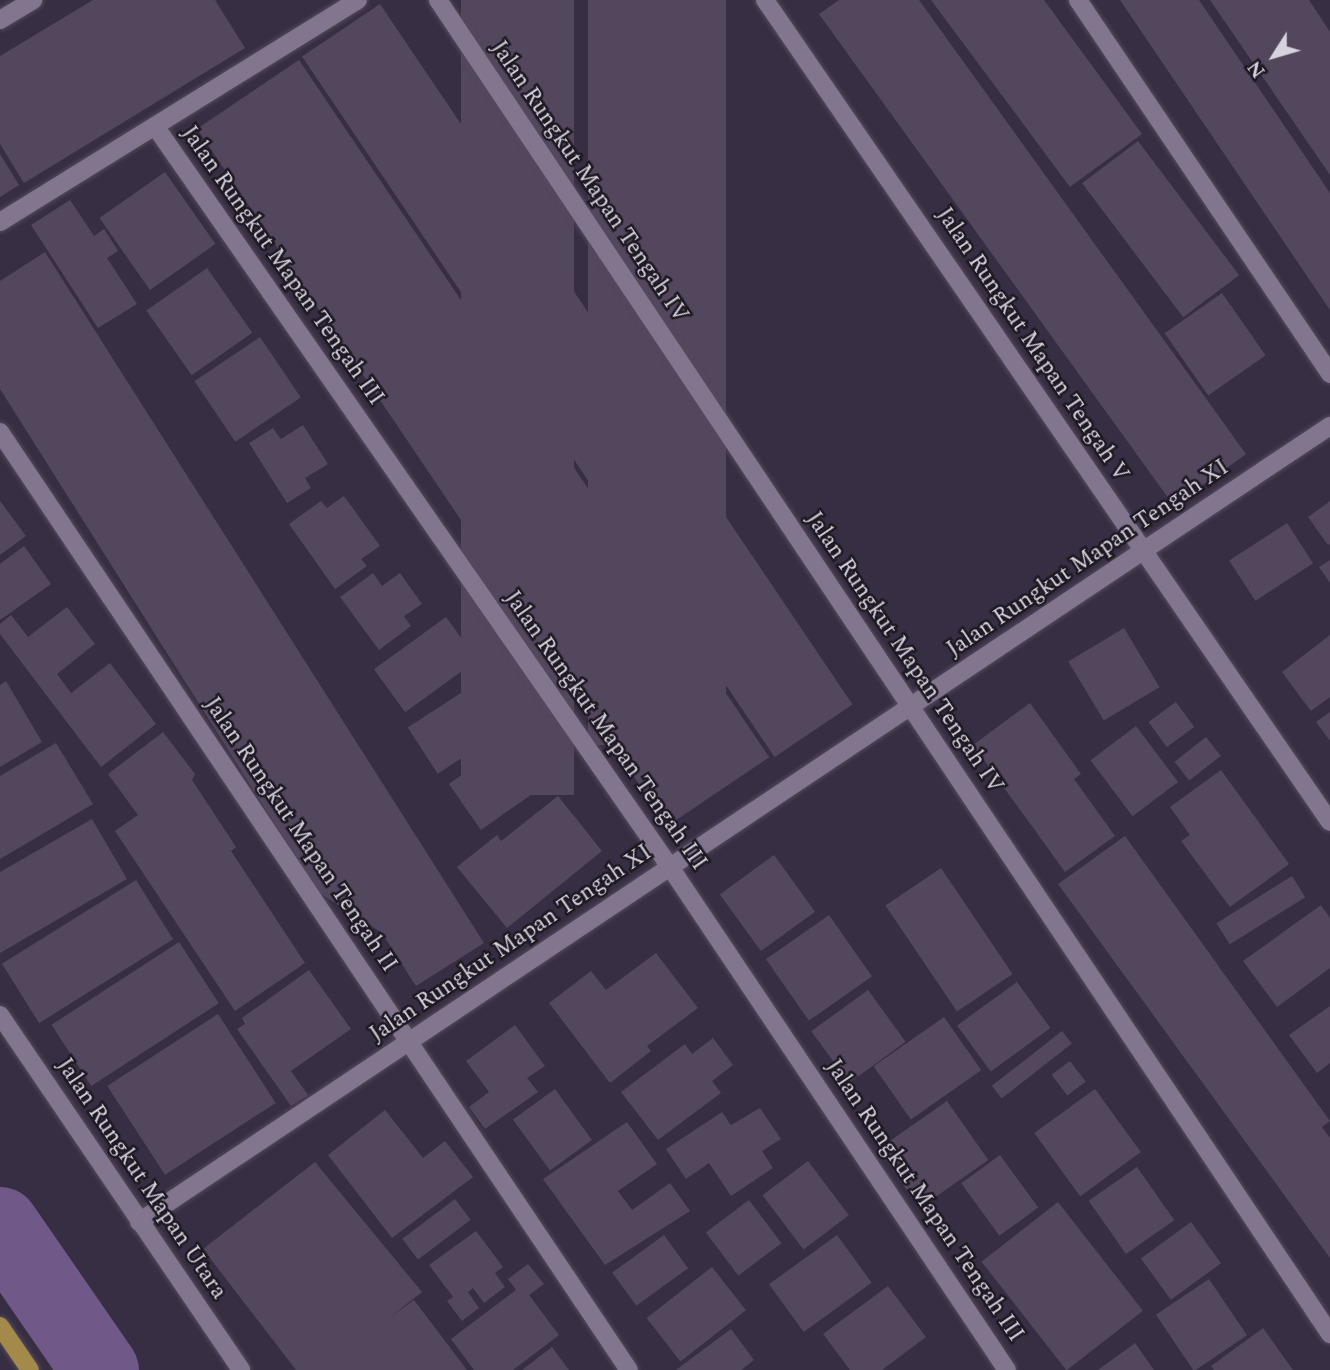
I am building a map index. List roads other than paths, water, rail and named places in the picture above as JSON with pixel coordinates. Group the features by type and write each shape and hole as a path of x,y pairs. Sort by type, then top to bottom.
{"main road":[{"path":"0,1326 30,1370"}],"street":[{"path":"0,20 33,0"},
{"path":"0,222 358,0"},
{"name":"Jalan Rungkut Mapan Tengah IV","path":"438,0 1330,1334"},
{"name":"Jalan Rungkut Mapan Tengah V","path":"765,0 1330,822"},
{"path":"1078,0 1330,374"},
{"name":"Jalan Rungkut Mapan Tengah III","path":"155,126 670,867 1007,1370"},
{"name":"Jalan Rungkut Mapan Tengah XI","path":"139,1222 1330,426"},
{"name":"Jalan Rungkut Mapan Tengah II","path":"0,432 629,1370"},
{"name":"Jalan Rungkut Mapan Utara","path":"0,1015 241,1370"}],"waterway":[{"path":"0,1225 100,1370"}]}
